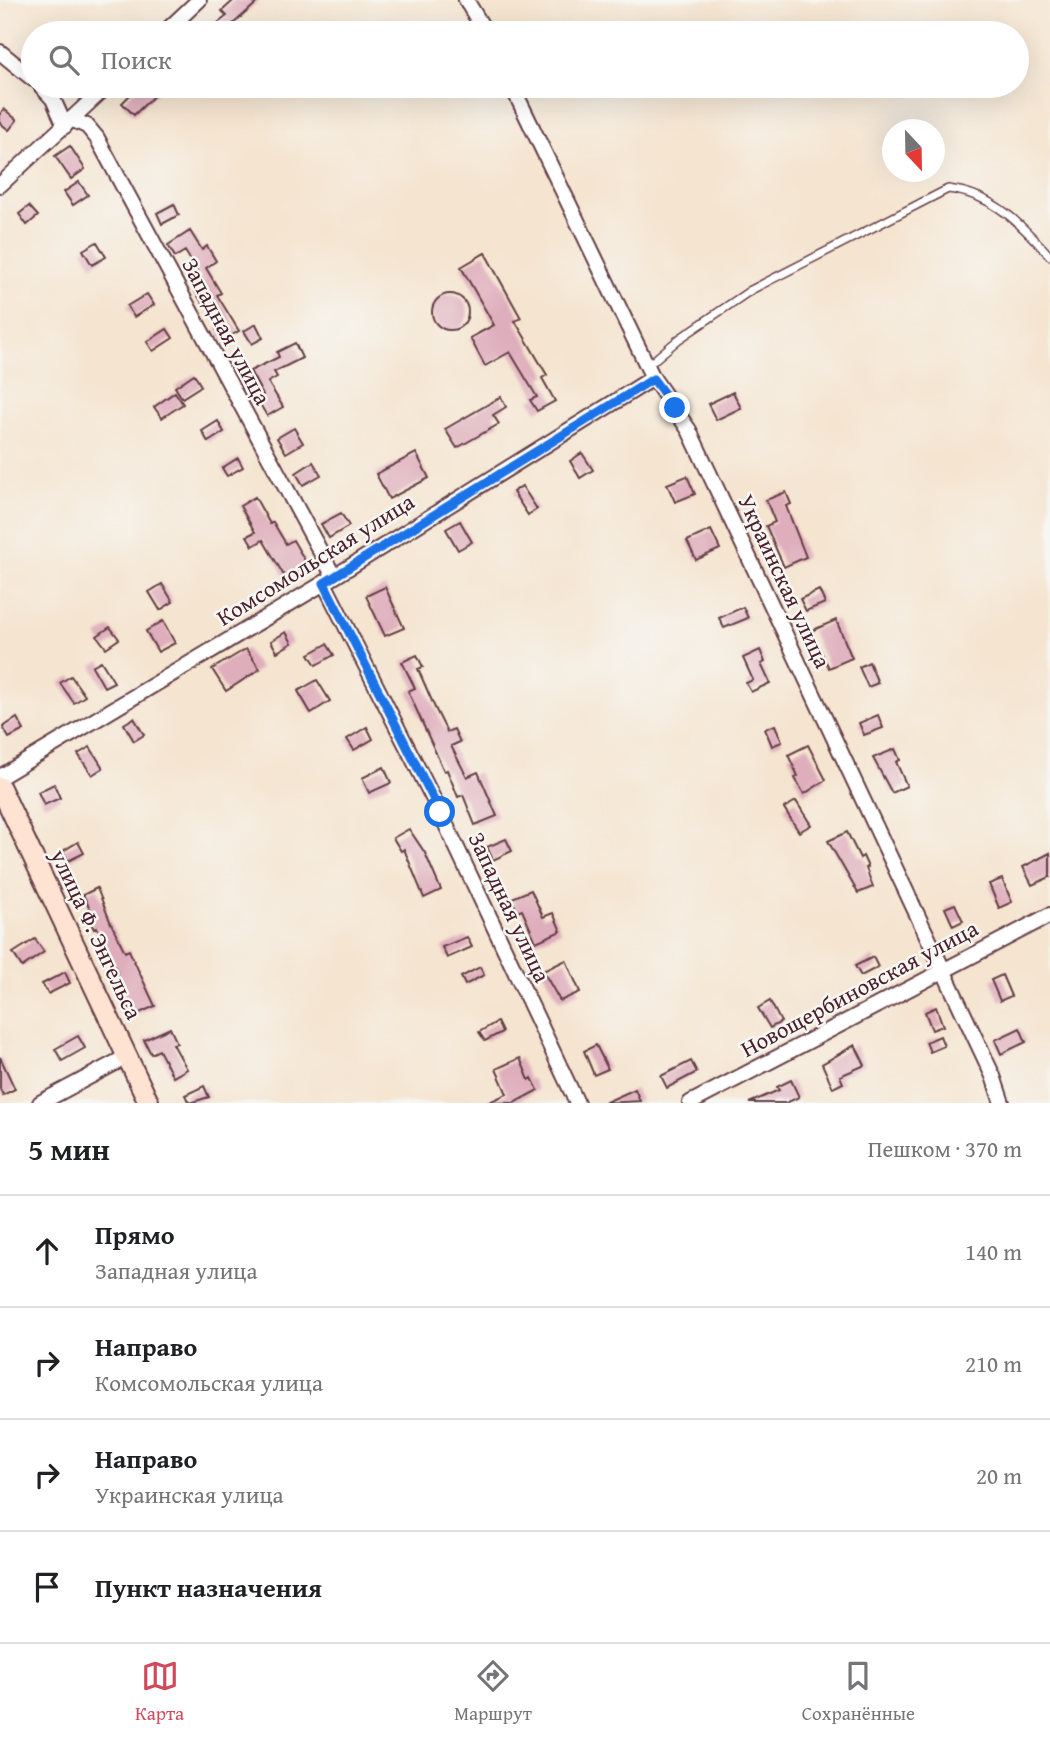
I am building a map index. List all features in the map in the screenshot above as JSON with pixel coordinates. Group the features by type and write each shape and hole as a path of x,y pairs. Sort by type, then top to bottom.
{"main road":[{"name":"улица Ф. Энгельса","path":"0,787 149,1103"}],"street":[{"path":"177,21 199,0"},
{"path":"466,0 479,21"},
{"path":"0,52 21,69"},
{"name":"Западная улица","path":"52,98 68,122 87,126 97,138 328,579 577,1103"},
{"path":"0,185 94,98"},
{"name":"Украинская улица","path":"518,98 650,372 689,430 993,1076 1002,1103"},
{"name":"Комсомольская улица","path":"0,777 328,579 650,372"},
{"name":"Новощербиновская улица","path":"690,1103 1050,915"},
{"path":"40,1103 128,1056"}],"lane":[{"path":"650,372 679,339 751,290 948,189 966,191 1004,209 1050,256"}],"building":[{"path":"234,0 260,0 236,21 221,21 227,16 222,11"},
{"path":"127,98 152,98 134,115 122,103"},
{"path":"4,109 17,120 9,130 0,123 0,114"},
{"path":"70,146 85,169 71,179 55,156"},
{"path":"79,182 88,195 73,205 64,192"},
{"path":"174,204 179,215 162,224 157,213"},
{"path":"29,206 38,216 27,225 19,214"},
{"path":"190,231 202,250 207,246 216,261 206,268 221,293 217,295 239,331 223,340 216,328 221,325 207,301 203,304 195,291 205,284 185,251 175,257 168,245"},
{"path":"97,242 106,257 92,265 83,250"},
{"path":"485,253 521,318 515,321 547,375 542,378 555,401 537,411 530,400 537,397 510,352 485,366 470,338 494,325 461,267"},
{"path":"147,294 154,305 134,317 127,306"},
{"path":"450,294 462,300 468,312 462,324 450,330 438,324 432,312 438,300"},
{"path":"256,324 263,338 252,344 244,331"},
{"path":"167,329 173,338 153,351 147,342"},
{"path":"295,343 302,358 274,372 277,377 268,382 283,407 267,416 257,399 263,395 250,371 279,357 277,352"},
{"path":"194,374 201,386 182,398 175,387"},
{"path":"175,392 183,404 162,418 154,407"},
{"path":"733,392 741,408 716,420 708,404"},
{"path":"501,397 506,407 493,415 499,424 457,448 445,429"},
{"path":"218,421 224,432 208,442 202,431"},
{"path":"294,428 303,443 286,453 277,438"},
{"path":"416,453 429,478 389,499 376,474"},
{"path":"582,453 593,470 580,478 570,461"},
{"path":"238,458 243,467 227,476 222,468"},
{"path":"313,462 321,475 303,485 296,473"},
{"path":"687,476 695,494 675,502 667,484"},
{"path":"522,486 537,509 528,515 513,492"},
{"path":"786,492 791,504 786,506 806,557 784,567 766,526 775,522 766,500"},
{"path":"255,497 270,524 273,522 286,544 293,540 308,566 286,579 263,540 253,546 247,536 255,532 240,506"},
{"path":"341,513 349,526 329,538 321,524"},
{"path":"460,521 472,542 458,550 446,529"},
{"path":"711,530 720,549 696,560 687,541"},
{"path":"162,584 173,602 160,610 149,592"},
{"path":"385,587 404,628 385,636 366,596"},
{"path":"819,590 825,603 806,611 800,599"},
{"path":"743,607 748,618 724,628 719,618"},
{"path":"836,620 852,658 829,668 811,631"},
{"path":"163,621 175,643 158,652 146,631"},
{"path":"110,627 119,639 106,648 97,636"},
{"path":"286,632 292,643 277,652 271,641"},
{"path":"327,644 334,655 316,665 309,654"},
{"path":"246,649 260,669 226,691 212,669"},
{"path":"760,650 765,662 761,664 770,683 751,692 746,683 753,680 743,658"},
{"path":"417,655 423,667 418,669 435,708 447,732 454,729 460,742 451,746 467,777 478,772 497,816 475,825 463,795 458,797 447,770 444,771 408,691 415,688 402,662"},
{"path":"101,661 114,682 104,687 92,666"},
{"path":"869,662 878,683 868,687 859,667"},
{"path":"71,676 85,696 74,703 60,683"},
{"path":"317,680 330,701 311,713 298,691"},
{"path":"878,715 883,728 864,735 859,723"},
{"path":"17,718 24,730 9,738 3,727"},
{"path":"134,718 144,735 134,741 124,724"},
{"path":"775,725 782,742 772,746 765,729"},
{"path":"367,727 373,739 354,750 347,739"},
{"path":"808,745 826,780 804,794 795,778 798,776 788,755"},
{"path":"90,747 103,768 92,775 78,754"},
{"path":"895,749 900,760 896,762 907,786 892,793 873,758"},
{"path":"384,767 391,783 369,793 362,778"},
{"path":"54,784 60,798 44,805 38,792"},
{"path":"796,801 811,825 799,832 784,808"},
{"path":"409,829 425,853 441,890 424,898 404,849 401,851 393,838"},
{"path":"847,832 860,858 863,856 873,887 858,893 828,841"},
{"path":"506,839 512,851 493,860 487,847"},
{"path":"78,842 84,853 68,861 63,851"},
{"path":"1050,853 1050,877 1032,885 1023,867"},
{"path":"1002,879 1012,902 999,908 989,884"},
{"path":"97,888 125,952 129,950 155,1006 133,1016 116,980 119,979 112,958 97,927 94,929 86,915 92,912 83,895"},
{"path":"531,890 543,917 553,913 561,931 536,942 522,910 517,912 512,898"},
{"path":"955,904 963,921 953,926 945,908"},
{"path":"467,937 472,947 447,958 442,947"},
{"path":"35,939 44,952 22,967 13,953"},
{"path":"873,957 878,967 861,976 855,966"},
{"path":"566,960 580,992 560,1001 543,971"},
{"path":"480,967 484,975 465,985 461,977"},
{"path":"65,972 70,983 48,994 42,984"},
{"path":"1002,975 1011,996 1000,1001 991,980"},
{"path":"770,1001 781,1022 770,1028 758,1008"},
{"path":"936,1007 943,1026 932,1030 925,1012"},
{"path":"497,1022 502,1032 485,1041 479,1032"},
{"path":"170,1028 177,1043 173,1044 187,1069 173,1077 159,1050 151,1054 144,1040"},
{"path":"1020,1028 1026,1042 1001,1054 995,1040"},
{"path":"78,1036 85,1048 62,1061 55,1049"},
{"path":"940,1036 944,1046 930,1052 926,1042"},
{"path":"596,1045 608,1069 594,1075 584,1051"},
{"path":"855,1045 865,1065 840,1076 843,1083 833,1088 822,1064"},
{"path":"0,1057 15,1089 3,1095 0,1089"},
{"path":"520,1058 529,1080 532,1078 538,1090 514,1103 487,1103 507,1094 496,1069"},
{"path":"691,1061 697,1072 667,1088 661,1076"},
{"path":"791,1080 799,1097 786,1103 749,1103 779,1090 777,1087"},
{"path":"204,1086 209,1097 189,1103 185,1095"},
{"path":"635,1089 640,1101 604,1103"}],"route":[{"path":"440,812 324,583 653,379 675,408"}]}
